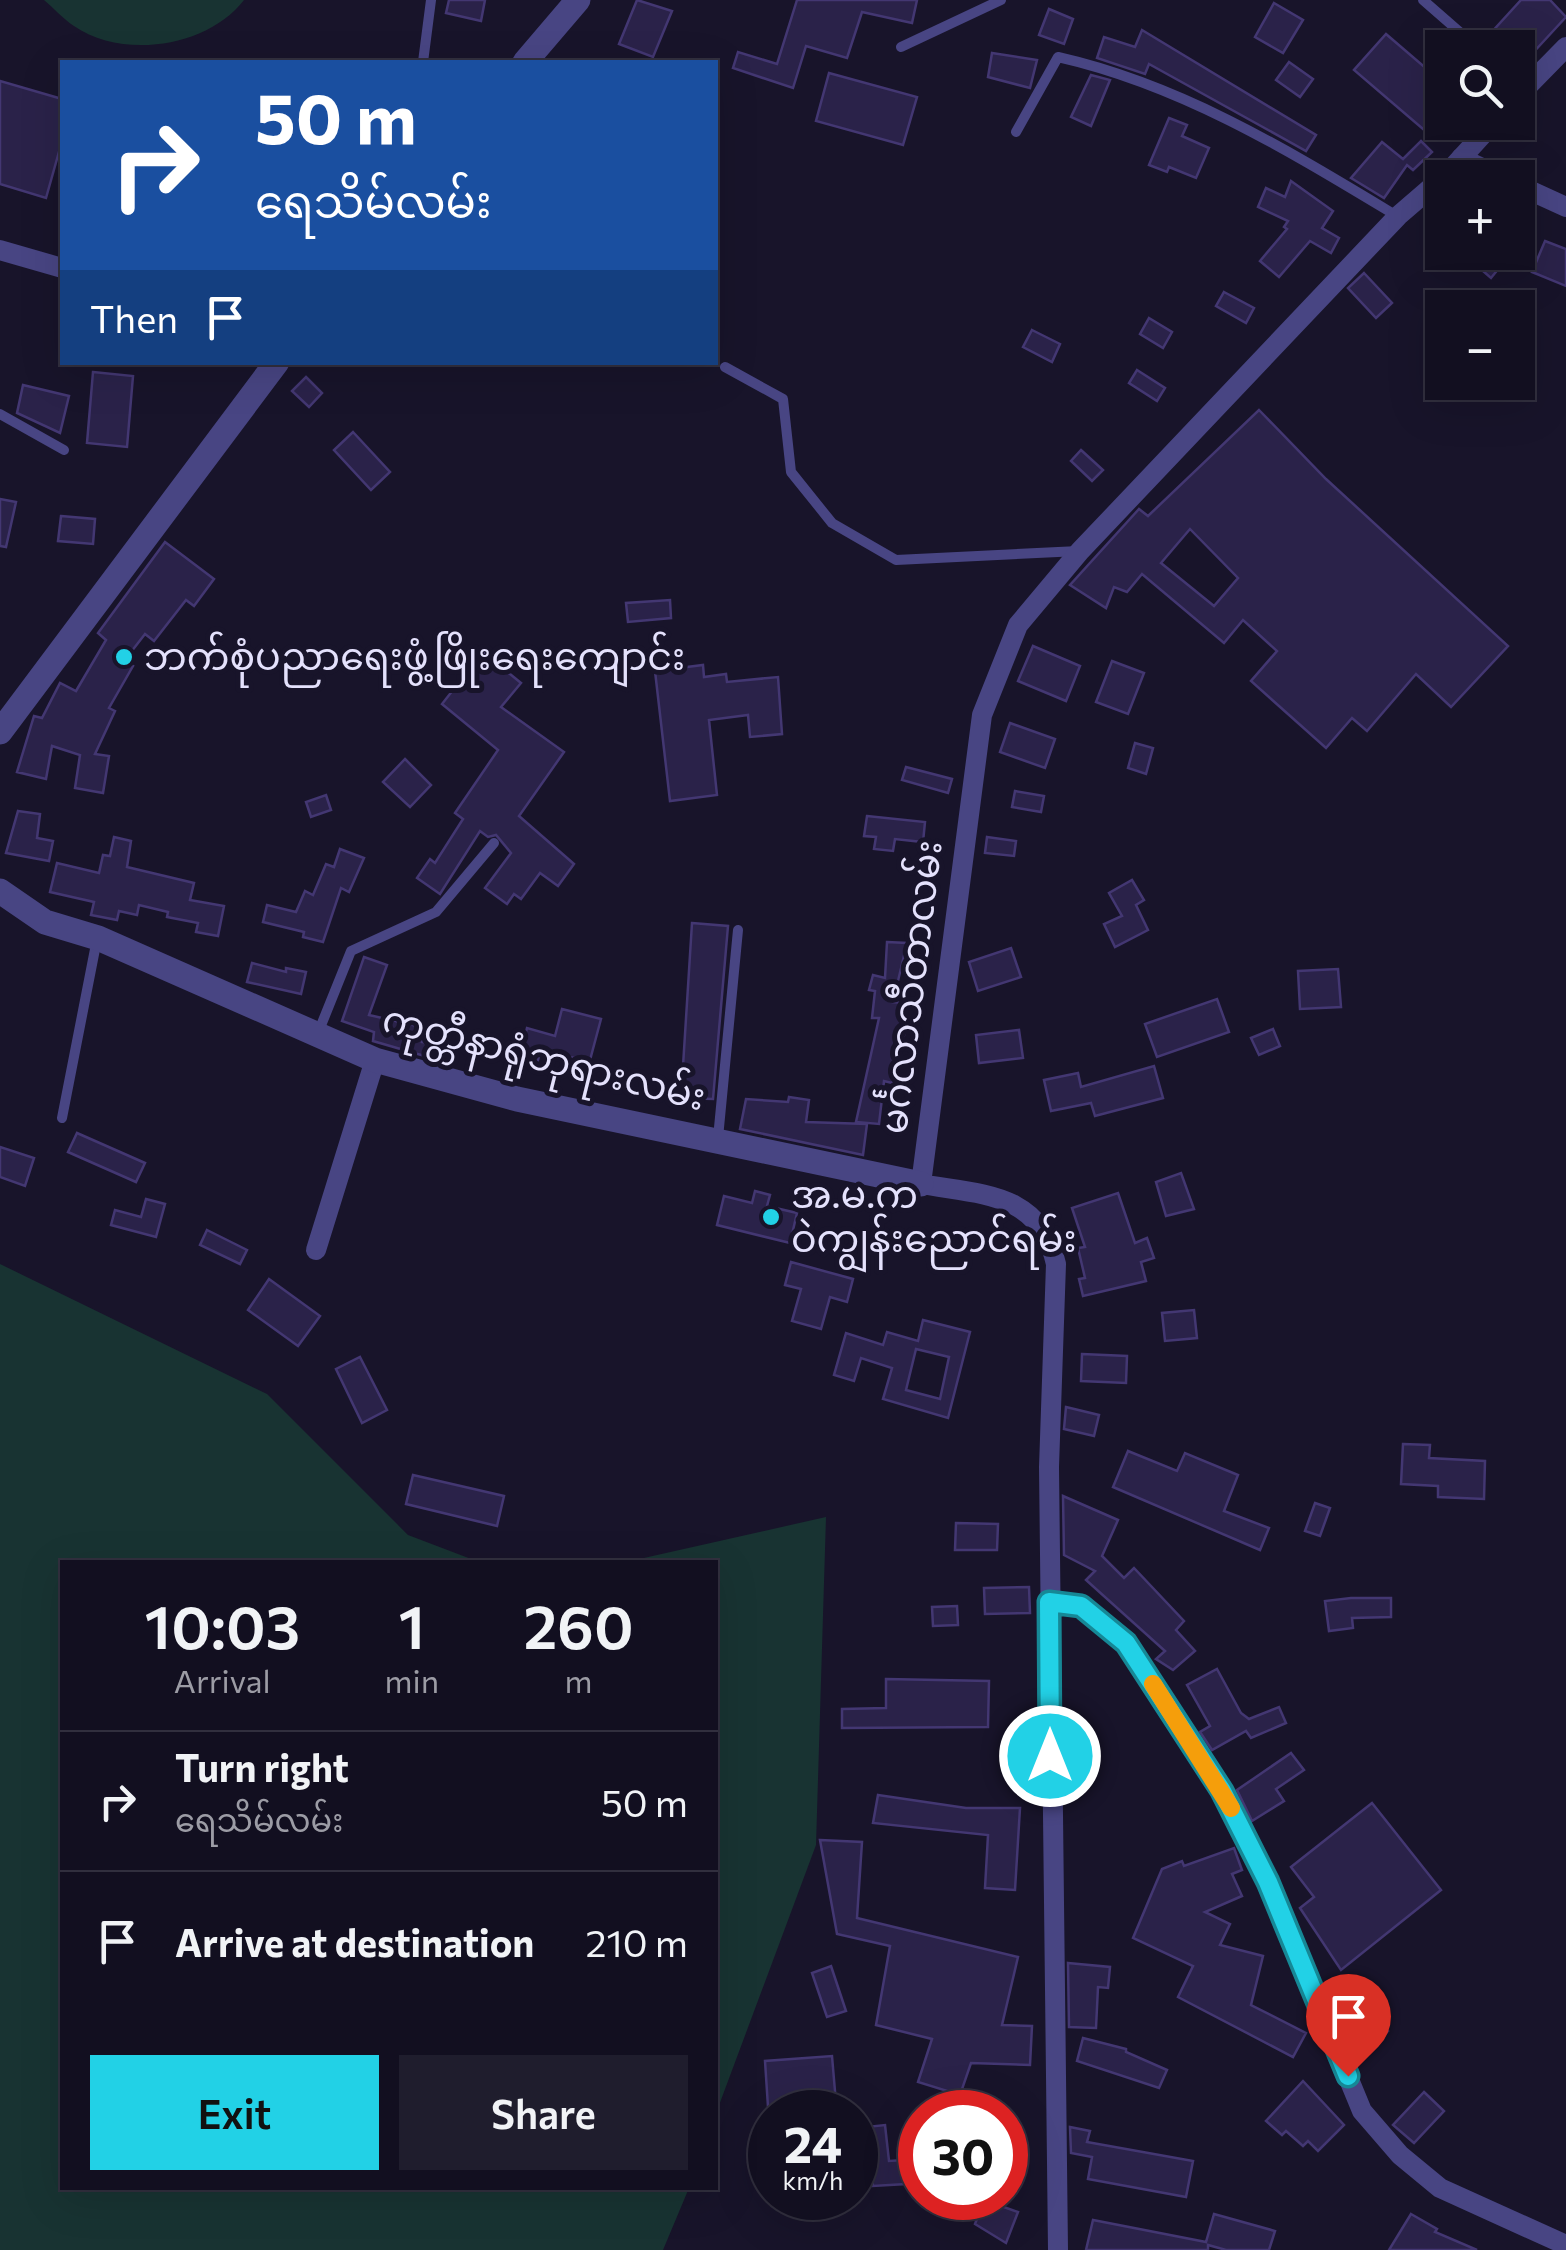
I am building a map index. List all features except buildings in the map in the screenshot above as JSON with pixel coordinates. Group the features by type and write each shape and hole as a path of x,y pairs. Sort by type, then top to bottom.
{"street":[{"path":"527,60 578,0"},
{"path":"1535,75 1566,47"},
{"name":"မင်္ဂလာသီတာလမ်း","path":"1461,158 1478,140"},
{"path":"1461,158 1465,160"},
{"path":"1535,192 1566,208"},
{"name":"မင်္ဂလာသီတာလမ်း","path":"1058,2250 1049,1602 1056,1264 1051,1242 1037,1216 1000,1199 921,1184 982,715 1018,625 1080,551 1398,216 1425,193"},
{"path":"0,250 60,267"},
{"path":"0,732 274,365"},
{"name":"ကုတ္တီနာရုံဘုရားလမ်း","path":"0,891 45,922 98,938 375,1060 517,1099 921,1184"},
{"path":"316,1250 375,1060"},
{"path":"1049,1602 1081,1606 1126,1643 1222,1791 1268,1882 1362,2111 1400,2154 1440,2188 1566,2244"}],"lane":[{"path":"423,60 431,0"},
{"path":"901,47 1001,0"},
{"path":"1423,0 1457,30"},
{"path":"1016,132 1058,57 1113,70 1256,130 1398,216"},
{"path":"725,367 783,399 791,472 832,522 896,560 1080,551"},
{"path":"0,414 64,450"},
{"path":"318,1034 351,951 436,912 494,843"},
{"path":"718,1140 738,930"},
{"path":"62,1118 98,938"}],"green space":[{"path":"44,0 244,0 209,29 187,38 140,45 94,37 70,23"},
{"path":"0,1264 267,1394 408,1535 474,1560 60,1560 60,2190 688,2190 663,2250 0,2250"},
{"path":"826,1517 816,1845 718,2108 718,1560 635,1560"}],"slow traffic":[{"path":"1153,1684 1231,1808"}],"place":[{"name":"ဘက်စုံပညာရေးဖွံ့ဖြိုးရေးကျောင်း","path":"124,657"},
{"name":"အ.မ.က ဝဲကျွန်းညောင်ရမ်း","path":"771,1217"}],"route":[{"path":"1050,1756 1049,1602 1081,1606 1126,1643 1222,1791 1268,1882 1348,2076"}]}
